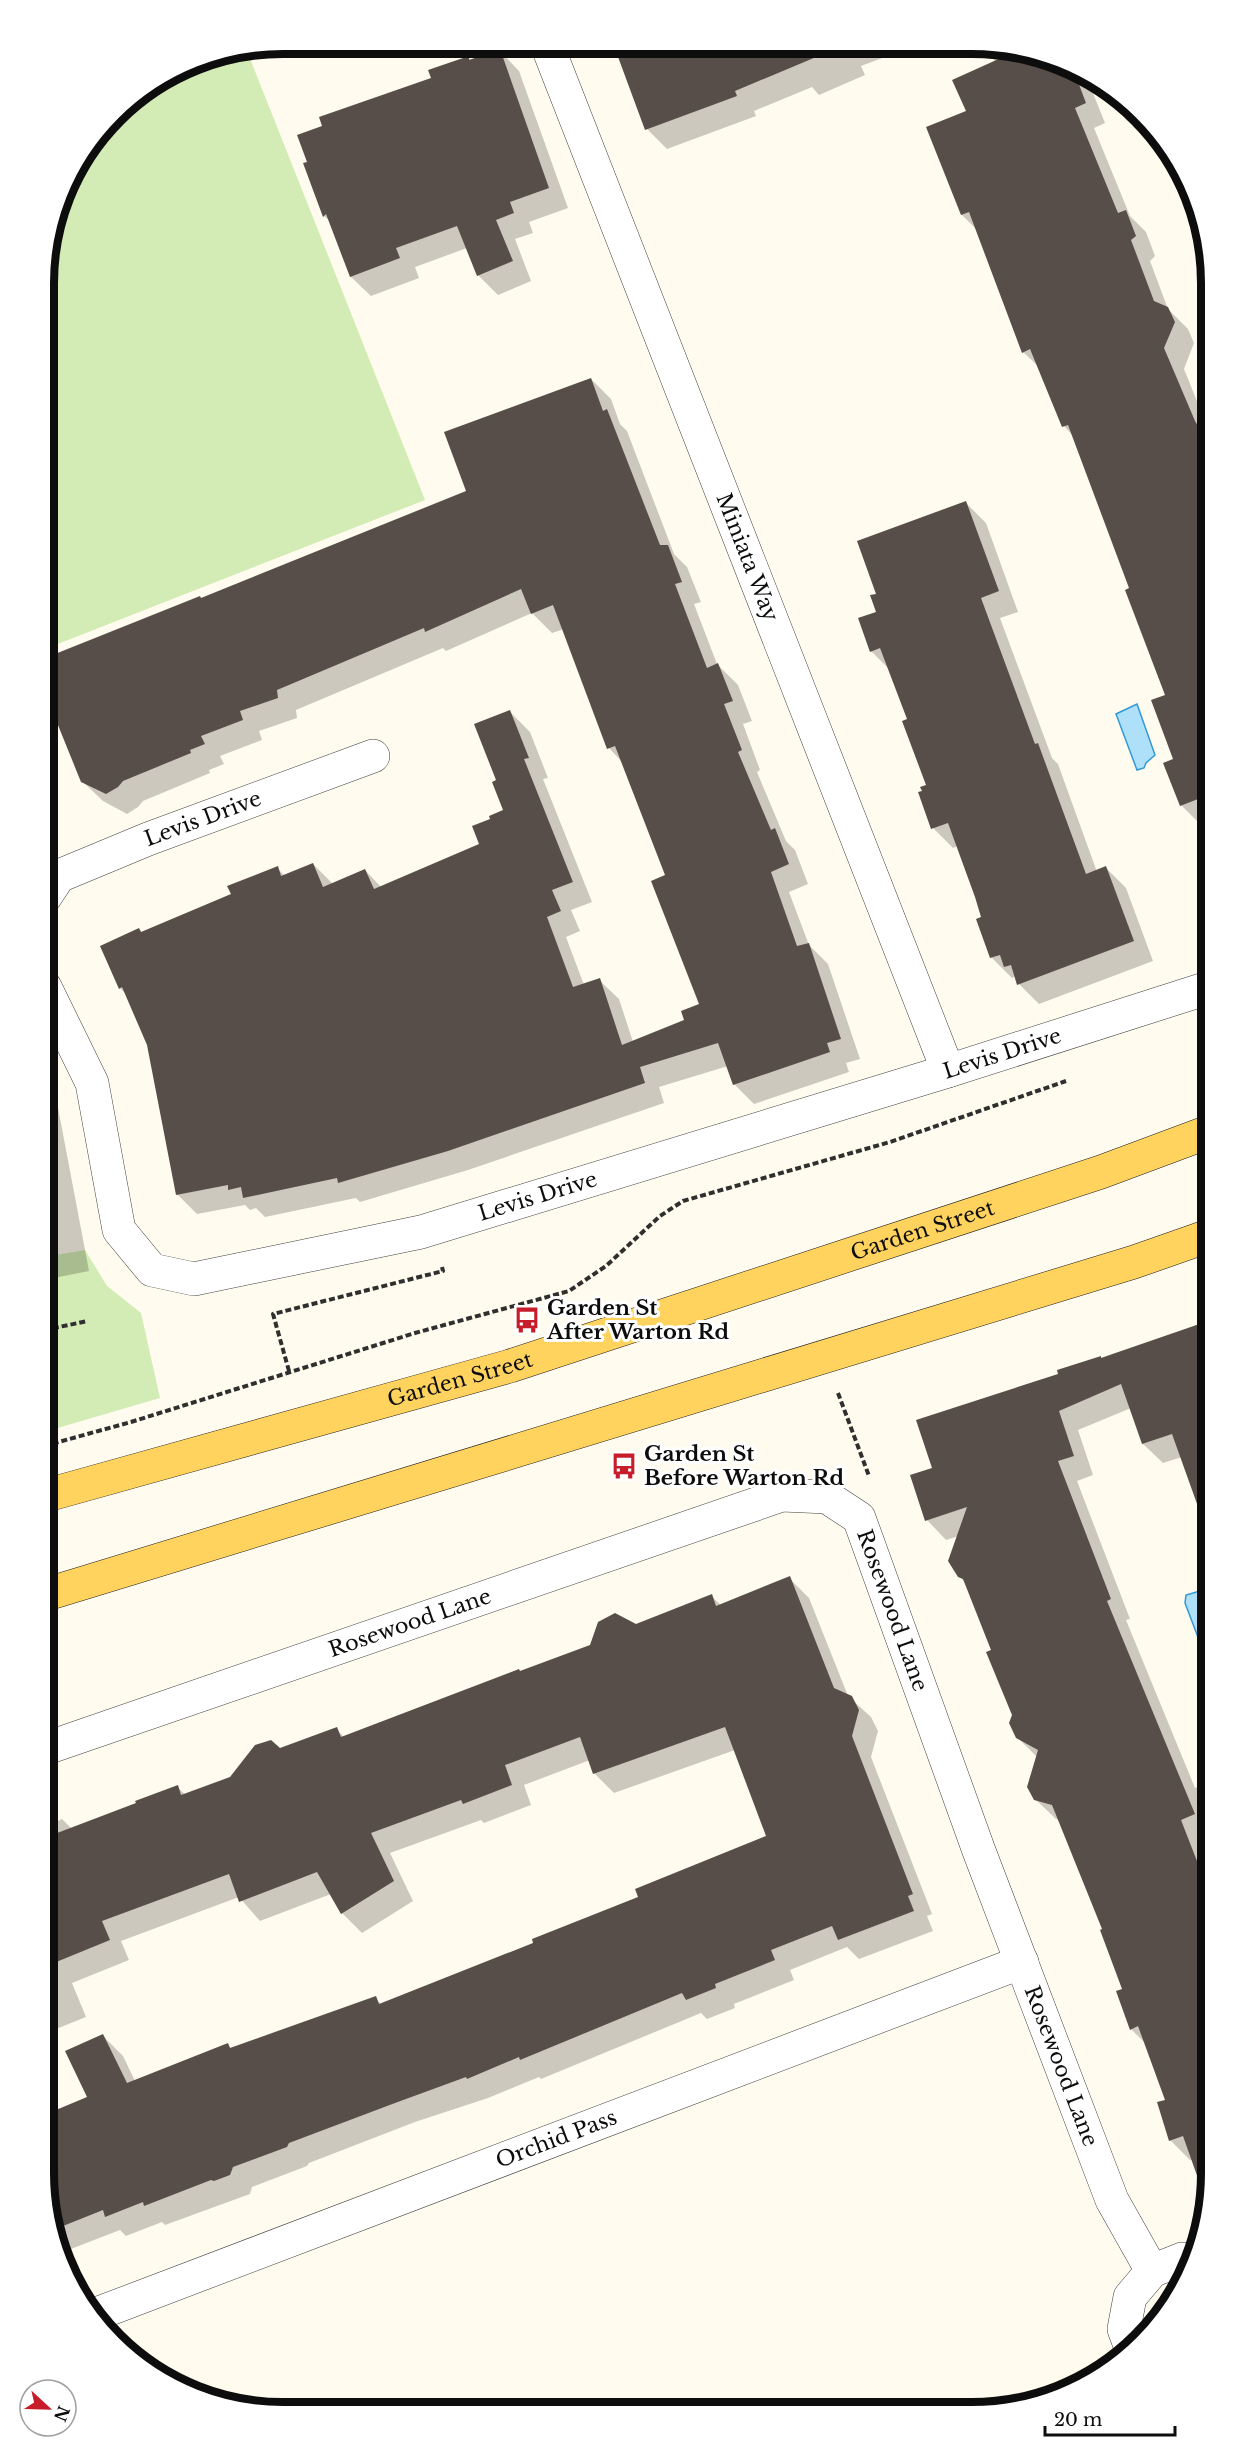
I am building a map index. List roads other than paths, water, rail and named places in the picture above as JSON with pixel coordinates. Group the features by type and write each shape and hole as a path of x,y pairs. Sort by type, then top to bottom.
{"main road":[{"name":"Garden Street","path":"54,1493 510,1366 1101,1172 1201,1135"},
{"path":"54,1592 1123,1266 1201,1239"}],"street":[{"name":"Miniata Way","path":"551,54 948,1071"},
{"name":"Levis Drive","path":"54,884 59,876 148,839 373,756"},
{"name":"Levis Drive","path":"54,1005 92,1083 119,1230 152,1270 194,1279 422,1232 948,1071 1201,990"},
{"name":"Rosewood Lane","path":"54,1746 782,1495 827,1497 859,1518 979,1851 1112,2200 1152,2271"},
{"name":"Orchid Pass","path":"101,2312 1022,1962"},
{"path":"1128,2340 1124,2329 1130,2297 1152,2271 1184,2259"}],"water":[{"path":"1137,704 1155,755 1144,768 1137,770 1116,714"},
{"path":"1201,1591 1201,1645 1185,1603 1186,1595"}],"place":[{"name":"Garden St After Warton Rd","path":"527,1320"},
{"name":"Garden St Before Warton Rd","path":"624,1466"}]}
